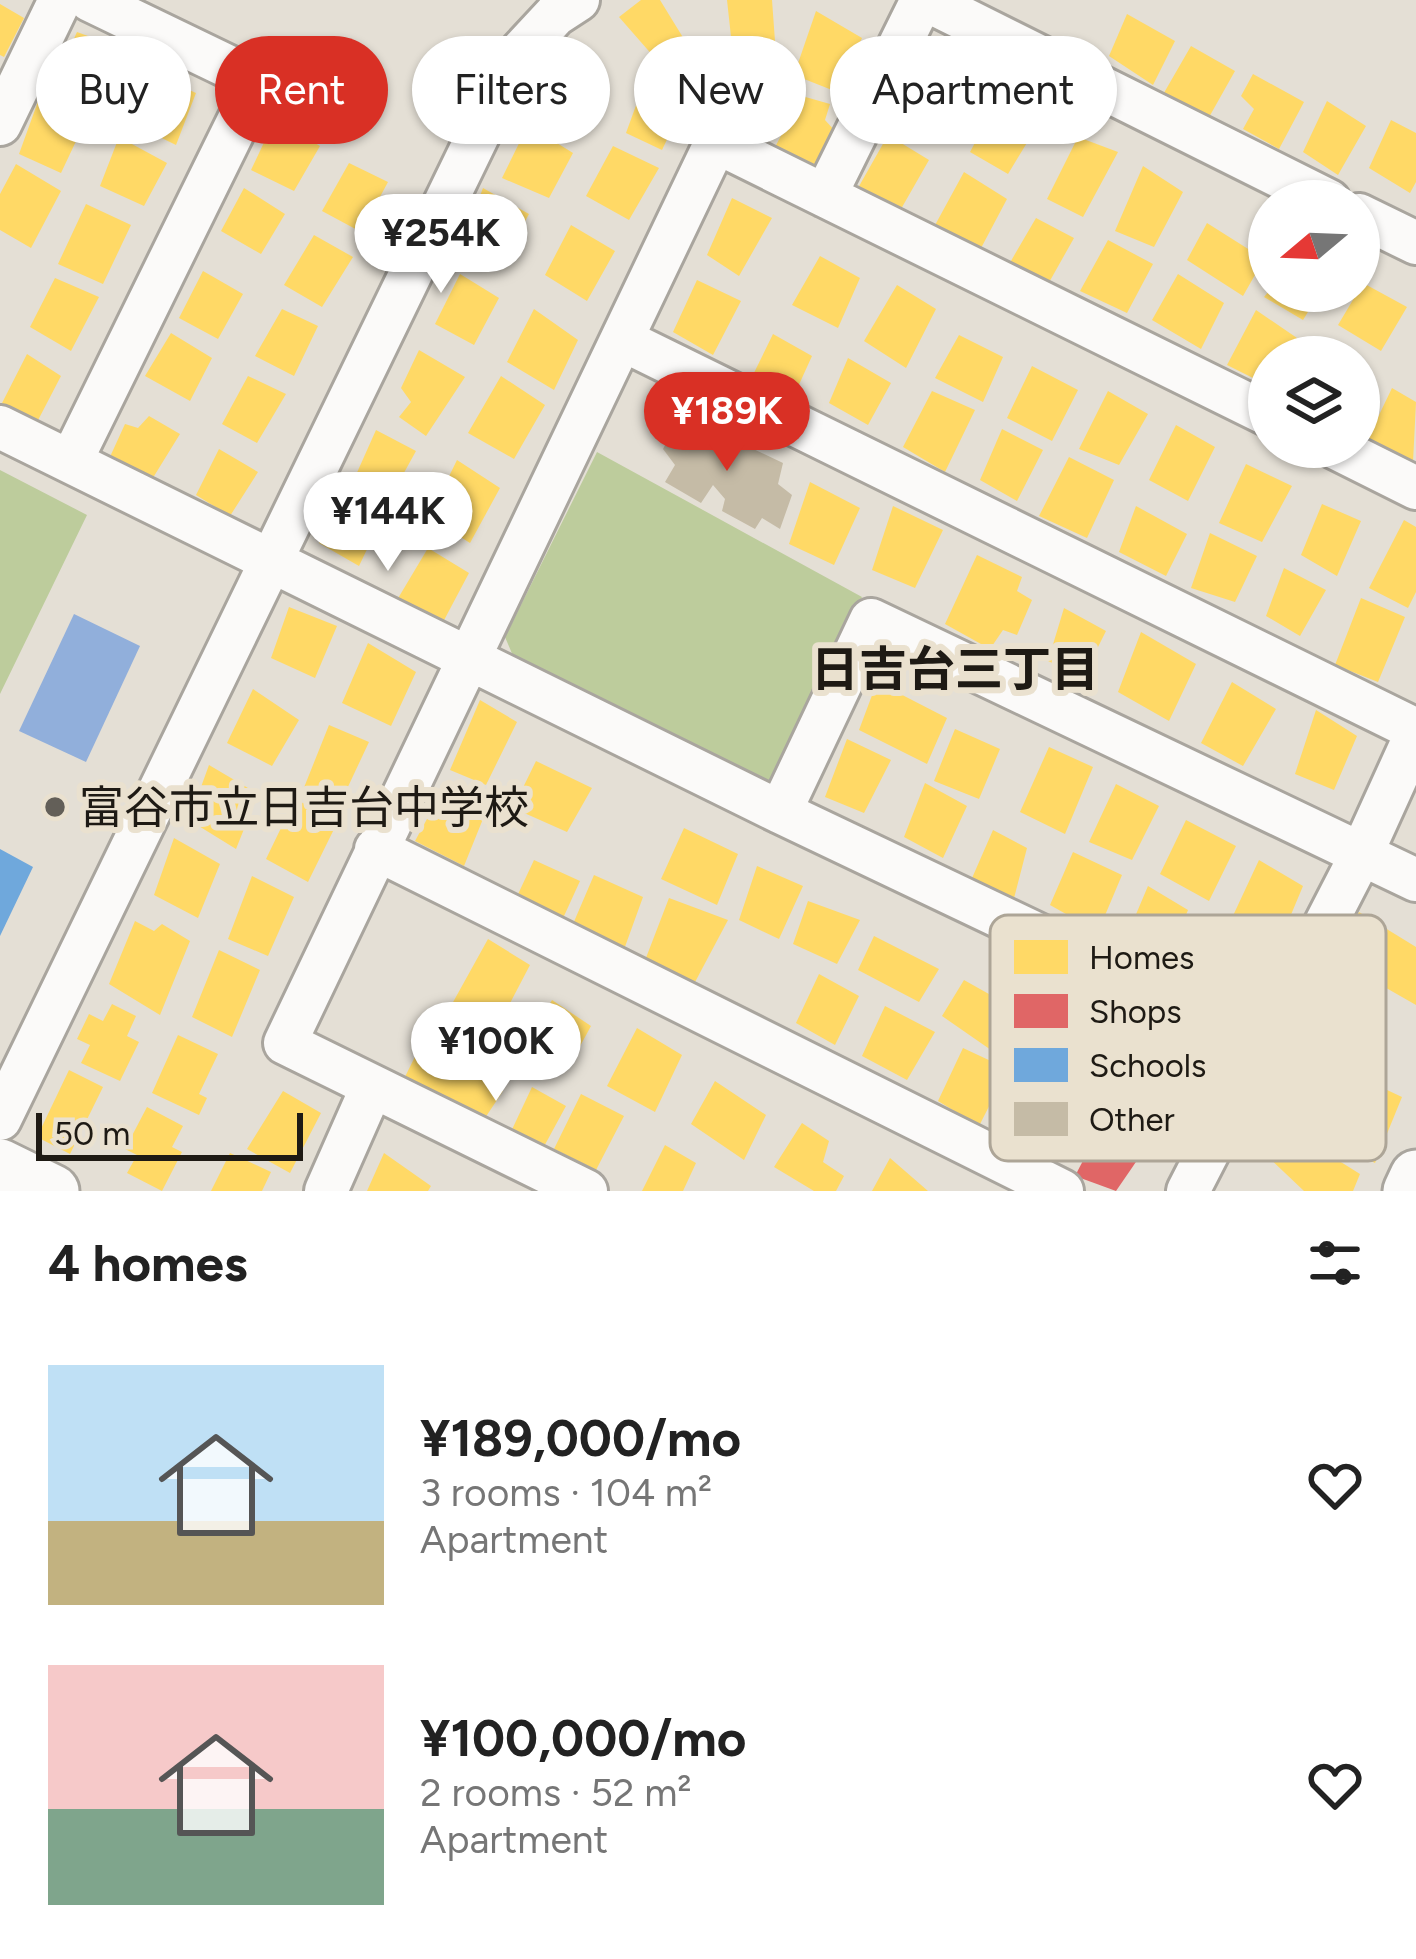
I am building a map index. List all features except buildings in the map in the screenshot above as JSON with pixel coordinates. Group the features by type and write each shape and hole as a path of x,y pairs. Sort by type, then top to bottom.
{"street":[{"path":"0,124 60,0"},
{"path":"71,461 258,81 90,0"},
{"path":"0,1119 516,57 555,15 578,0"},
{"path":"825,196 924,0 1287,180"},
{"path":"586,1191 285,1043 625,341 716,142 1248,405"},
{"path":"1380,225 1416,243"},
{"path":"625,341 1416,732 1329,915"},
{"path":"0,427 996,915"},
{"path":"1376,468 1416,488"},
{"path":"780,812 871,620 1416,880"},
{"path":"376,849 990,1155"},
{"path":"326,1191 372,1087"},
{"path":"1002,1161 1062,1191"},
{"path":"1188,1191 1203,1161"},
{"path":"0,1165 53,1191"},
{"path":"1408,1191 1416,1176"}],"green space":[{"path":"597,452 862,597 785,776 761,785 516,663 505,637"},
{"path":"0,470 87,515 0,694"}],"water":[{"path":"74,614 140,646 86,762 19,731"}],"place":[{"name":"富谷市立日吉台中学校","path":"55,807"}],"district":[{"name":"日吉台三丁目","path":"955,669"}]}
